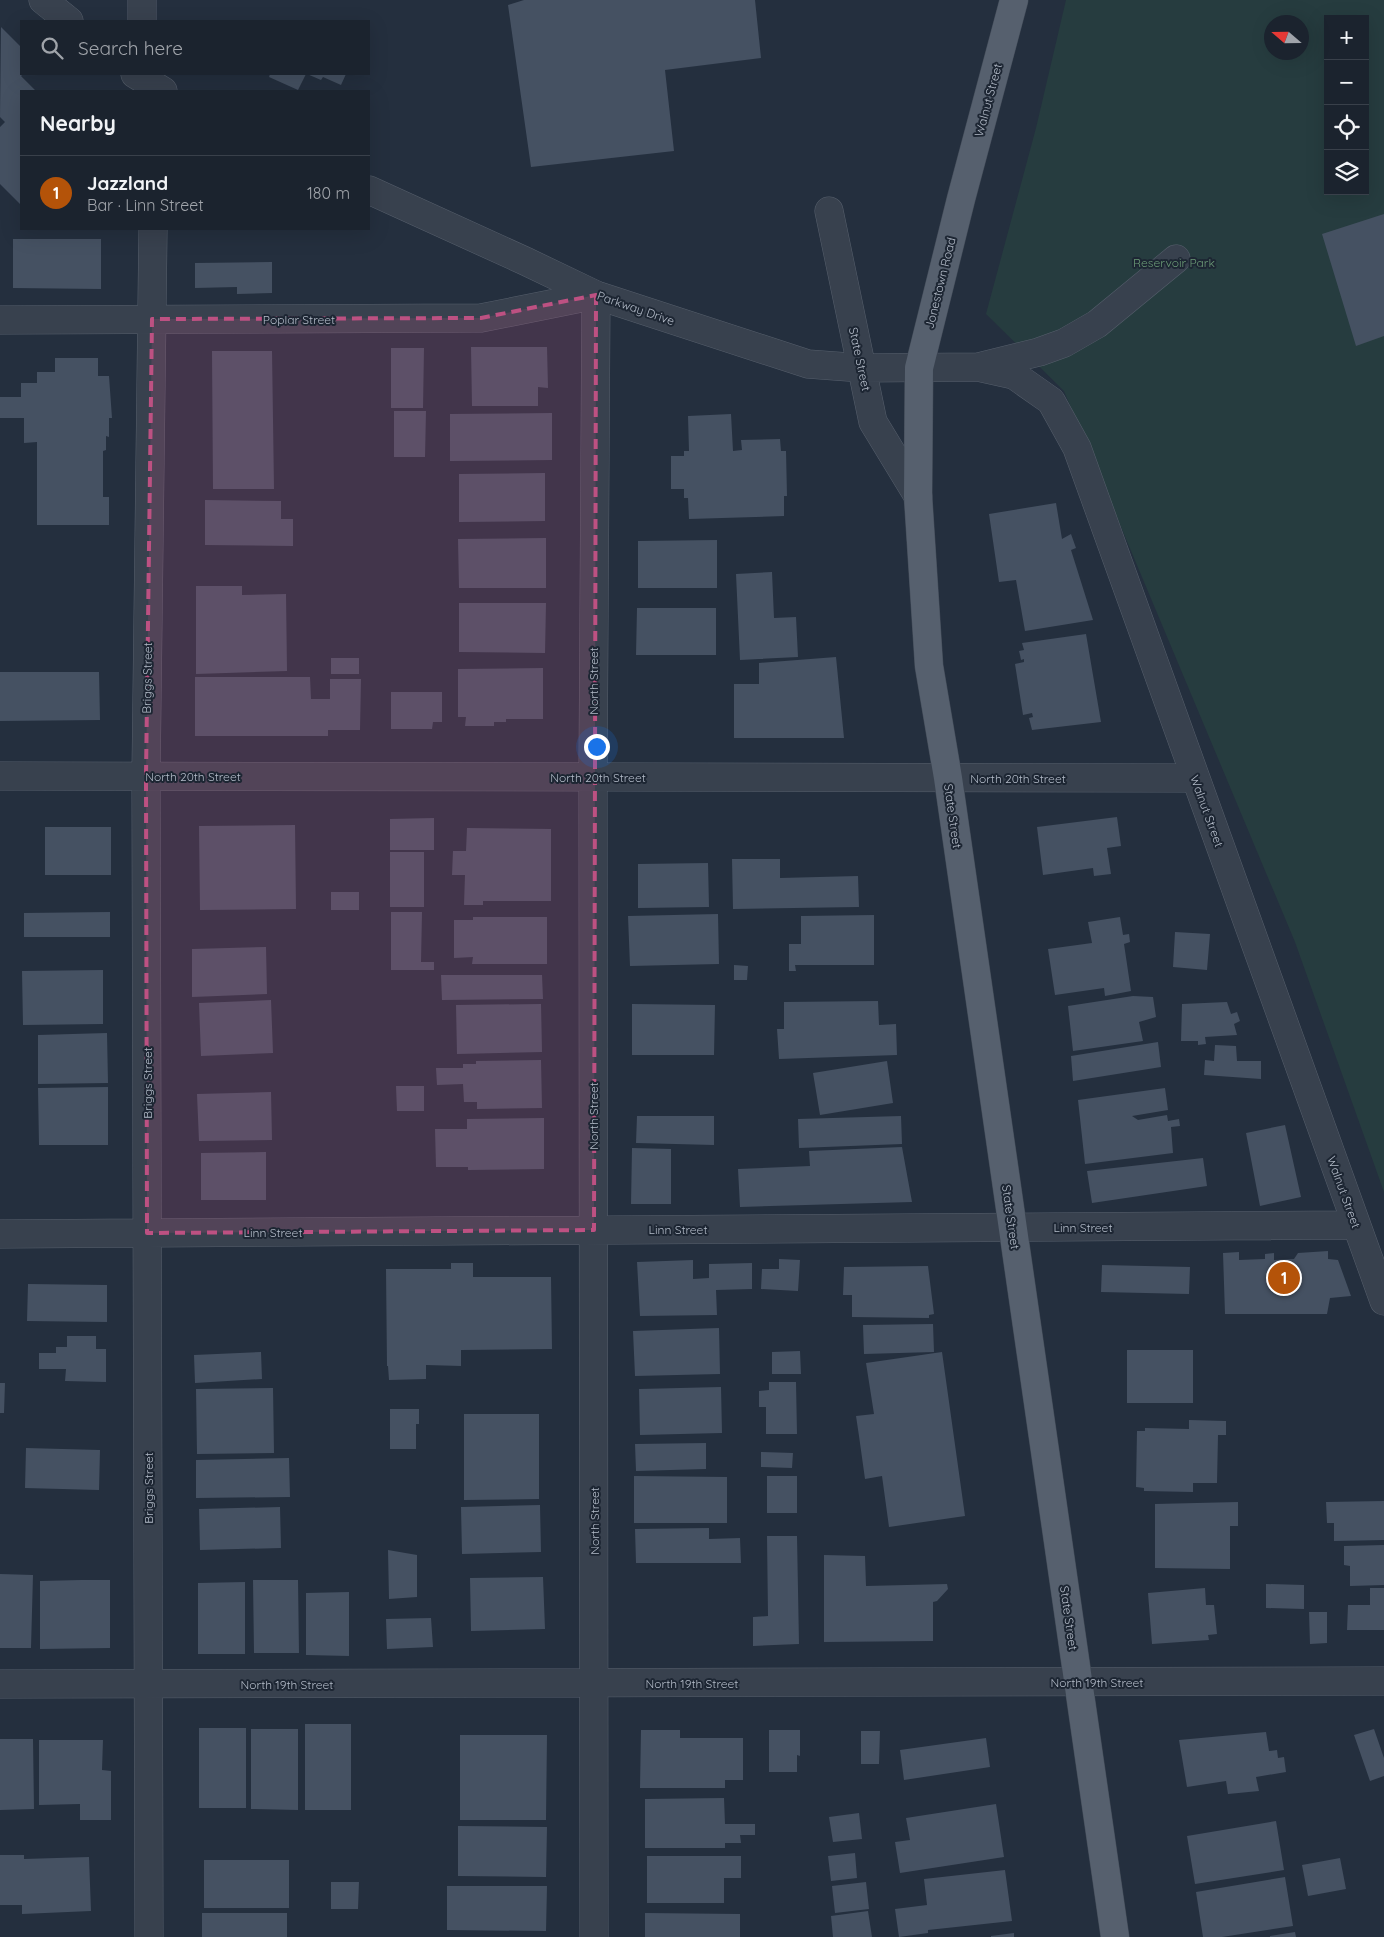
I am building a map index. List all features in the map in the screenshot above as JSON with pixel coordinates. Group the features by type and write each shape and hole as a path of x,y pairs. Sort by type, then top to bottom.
{"main road":[{"name":"Walnut Street","path":"961,199 1014,0"},
{"name":"Jonestown Road","path":"919,368 961,199"},
{"name":"State Street","path":"919,368 918,496 929,666 948,778 1115,1937"}],"street":[{"path":"43,0 69,20"},
{"path":"142,0 142,20"},
{"name":"Parkway Drive","path":"370,190 525,260 596,295 808,364 862,368 978,367"},
{"name":"State Street","path":"829,211 873,422 918,496"},
{"name":"Briggs Street","path":"149,1937 146,776 153,230"},
{"path":"978,367 1039,352 1064,343 1097,324 1176,259"},
{"name":"Poplar Street","path":"0,320 481,318 596,295"},
{"name":"North Street","path":"594,1937 593,777 596,295"},
{"name":"Walnut Street","path":"978,367 1014,375 1052,401 1072,440 1384,1301"},
{"name":"North 20th Street","path":"0,776 1195,778"},
{"name":"Linn Street","path":"0,1234 1356,1225"},
{"name":"North 19th Street","path":"0,1684 1384,1681"}],"highlighted area":[{"path":"596,295 594,1230 147,1233 146,776 152,319 481,318"}],"green space":[{"name":"Reservoir Park","path":"1066,0 1384,0 1384,1192 1295,942 1064,391 986,314 1036,128"}],"building":[{"path":"524,0 755,0 761,58 665,70 674,151 531,167 508,5"},
{"path":"1,27 20,46 20,75 35,90 20,90 20,204 0,184 0,127 5,122 0,117"},
{"path":"270,75 306,75 298,90 269,77"},
{"path":"309,75 346,75 341,85 323,77 321,80"},
{"path":"1384,214 1384,336 1356,346 1322,234"},
{"path":"13,239 101,239 101,289 13,288"},
{"path":"272,262 272,293 237,294 237,287 195,288 195,263"},
{"path":"471,347 547,347 548,388 538,387 538,406 472,406"},
{"path":"391,348 424,348 423,408 391,408"},
{"path":"212,351 272,351 274,489 213,489"},
{"path":"55,358 98,358 98,376 109,376 112,418 109,418 109,437 106,436 106,450 103,451 103,497 109,497 109,525 37,525 37,442 24,443 24,418 0,418 0,397 21,397 21,383 37,383 37,372 55,372"},
{"path":"394,411 426,411 425,457 394,457"},
{"path":"552,413 552,460 450,461 450,414"},
{"path":"731,414 733,451 742,450 741,440 780,439 781,451 786,451 787,496 784,496 784,516 689,519 688,498 684,498 684,489 671,489 671,456 684,456 684,451 689,451 688,416"},
{"path":"545,473 545,521 459,522 459,474"},
{"path":"205,500 281,501 281,519 293,519 293,546 205,545"},
{"path":"1056,503 1062,539 1071,534 1076,548 1071,550 1093,620 1025,631 1016,580 999,582 989,514"},
{"path":"546,538 546,588 459,588 458,539"},
{"path":"717,540 717,588 638,588 638,541"},
{"path":"772,572 774,618 796,617 798,657 740,660 736,574"},
{"path":"196,586 242,586 242,595 286,594 287,671 196,674"},
{"path":"459,603 546,603 545,653 459,652"},
{"path":"637,608 716,608 716,655 636,655"},
{"path":"1086,634 1101,722 1032,730 1029,718 1033,717 1032,713 1023,715 1015,664 1024,662 1024,659 1021,660 1019,651 1024,650 1022,643"},
{"path":"836,657 844,738 734,738 734,684 759,684 759,663"},
{"path":"331,658 359,658 359,674 331,674"},
{"path":"543,668 543,719 506,719 506,722 494,722 494,726 465,726 466,717 458,717 458,669"},
{"path":"0,672 99,672 100,720 0,721"},
{"path":"195,677 310,677 311,699 330,699 330,679 361,679 360,730 328,730 328,736 195,736"},
{"path":"391,692 442,692 442,722 433,722 432,729 391,729"},
{"path":"1117,817 1121,846 1107,848 1111,874 1094,876 1093,868 1043,875 1037,827"},
{"path":"434,818 434,850 390,850 390,819"},
{"path":"295,825 296,909 200,910 199,826"},
{"path":"45,827 111,827 111,875 45,875"},
{"path":"467,828 551,829 551,901 483,901 483,905 464,905 465,875 452,875 453,851 466,851"},
{"path":"390,852 424,852 424,907 390,907"},
{"path":"732,859 780,859 780,878 858,876 859,907 733,909"},
{"path":"708,863 709,907 638,908 638,864"},
{"path":"331,892 359,892 359,910 331,910"},
{"path":"110,912 110,937 24,937 24,913"},
{"path":"391,912 422,912 421,962 434,962 434,970 391,970"},
{"path":"718,914 719,964 630,966 628,916"},
{"path":"874,915 874,965 795,965 796,971 789,971 789,944 801,944 801,916"},
{"path":"473,917 547,917 547,964 472,964 473,957 454,958 454,920 473,920"},
{"path":"1120,917 1123,935 1129,934 1130,942 1124,944 1131,991 1105,996 1104,988 1055,995 1048,949 1092,943 1088,922"},
{"path":"1175,932 1210,934 1207,970 1173,967"},
{"path":"266,947 267,994 192,997 192,949"},
{"path":"734,965 748,966 747,980 734,980"},
{"path":"103,970 103,1024 23,1025 22,971"},
{"path":"441,975 542,975 543,999 442,1000"},
{"path":"1133,996 1153,997 1156,1017 1139,1022 1143,1041 1073,1051 1068,1006"},
{"path":"271,1000 273,1053 201,1056 199,1003"},
{"path":"878,1001 879,1025 896,1024 897,1055 779,1059 777,1029 784,1029 784,1002"},
{"path":"1227,1002 1231,1014 1237,1012 1240,1021 1234,1024 1237,1035 1205,1037 1206,1044 1198,1045 1198,1041 1181,1041 1182,1004"},
{"path":"541,1004 542,1052 457,1054 456,1005"},
{"path":"632,1004 715,1005 714,1055 632,1055"},
{"path":"107,1033 108,1083 38,1084 38,1035"},
{"path":"1158,1042 1161,1067 1073,1081 1071,1056"},
{"path":"1215,1045 1236,1046 1237,1061 1261,1061 1261,1079 1204,1075 1205,1060 1214,1061"},
{"path":"541,1060 542,1108 477,1109 477,1102 464,1102 463,1084 437,1085 436,1068 463,1068 463,1064 476,1064 476,1061"},
{"path":"887,1061 893,1103 820,1115 813,1073"},
{"path":"396,1086 424,1086 424,1111 397,1111"},
{"path":"108,1087 108,1145 39,1145 38,1088"},
{"path":"1165,1088 1168,1110 1132,1116 1138,1120 1167,1115 1168,1121 1179,1119 1180,1126 1171,1127 1173,1153 1085,1164 1078,1100"},
{"path":"271,1092 272,1140 199,1141 197,1094"},
{"path":"637,1116 714,1116 714,1145 636,1143"},
{"path":"901,1116 902,1144 799,1148 798,1119"},
{"path":"544,1118 544,1169 468,1170 468,1167 436,1167 435,1129 467,1129 467,1119"},
{"path":"1285,1125 1301,1197 1260,1206 1246,1133"},
{"path":"902,1147 912,1202 740,1207 738,1169 810,1166 809,1151"},
{"path":"632,1148 671,1149 671,1204 631,1204"},
{"path":"266,1152 266,1200 201,1200 201,1153"},
{"path":"1203,1158 1207,1186 1092,1203 1087,1171"},
{"path":"1328,1251 1328,1259 1338,1260 1351,1296 1330,1298 1327,1314 1225,1314 1223,1253 1239,1252 1239,1260 1265,1259 1265,1254 1274,1253 1274,1260 1294,1259 1298,1253"},
{"path":"779,1259 800,1260 798,1291 761,1289 762,1269 779,1269"},
{"path":"693,1260 693,1279 709,1278 709,1264 752,1263 752,1289 716,1290 717,1315 640,1316 637,1262"},
{"path":"451,1263 473,1263 473,1277 551,1277 552,1349 461,1350 461,1366 426,1365 426,1379 389,1380 387,1366 386,1269 451,1269"},
{"path":"1102,1265 1190,1267 1189,1294 1101,1292"},
{"path":"928,1266 934,1314 929,1315 929,1318 852,1317 852,1295 843,1295 844,1267"},
{"path":"28,1284 107,1285 107,1322 27,1321"},
{"path":"933,1324 934,1352 864,1354 863,1325"},
{"path":"719,1328 720,1374 635,1376 633,1331"},
{"path":"67,1336 96,1336 96,1349 106,1349 106,1382 65,1381 66,1369 39,1369 39,1353 56,1353 56,1347 67,1347"},
{"path":"1127,1350 1193,1350 1193,1403 1127,1403"},
{"path":"800,1351 801,1374 772,1374 772,1352"},
{"path":"261,1352 262,1379 195,1383 194,1355"},
{"path":"942,1352 965,1516 889,1527 882,1476 865,1479 856,1416 874,1414 866,1363"},
{"path":"769,1382 796,1382 797,1434 766,1434 766,1407 759,1407 759,1391 769,1390"},
{"path":"0,1383 5,1383 4,1413 0,1413"},
{"path":"721,1387 722,1433 640,1435 639,1389"},
{"path":"273,1388 274,1453 197,1454 196,1389"},
{"path":"390,1409 419,1409 419,1424 416,1424 416,1449 390,1449"},
{"path":"464,1414 539,1414 539,1499 464,1500"},
{"path":"1189,1420 1226,1421 1226,1435 1218,1435 1217,1483 1193,1483 1193,1492 1144,1491 1144,1488 1136,1487 1137,1431 1145,1431 1145,1428 1189,1429"},
{"path":"706,1443 706,1469 636,1471 635,1444"},
{"path":"26,1448 100,1450 99,1490 25,1488"},
{"path":"761,1452 793,1453 792,1468 761,1467"},
{"path":"289,1458 290,1497 196,1498 196,1460"},
{"path":"634,1476 727,1477 727,1523 634,1523"},
{"path":"767,1476 797,1476 797,1513 767,1513"},
{"path":"1384,1501 1384,1540 1334,1541 1334,1523 1327,1523 1326,1502"},
{"path":"1238,1502 1238,1526 1230,1526 1230,1569 1155,1568 1155,1504"},
{"path":"540,1505 541,1552 462,1554 461,1507"},
{"path":"280,1507 281,1548 200,1550 199,1509"},
{"path":"709,1528 709,1539 740,1538 741,1563 636,1563 635,1529"},
{"path":"767,1536 797,1536 799,1644 753,1646 753,1617 768,1616"},
{"path":"1384,1545 1384,1585 1350,1586 1350,1566 1344,1565 1344,1546"},
{"path":"388,1550 417,1555 417,1597 389,1599"},
{"path":"824,1555 865,1556 866,1586 947,1584 948,1589 937,1601 933,1602 933,1641 824,1642"},
{"path":"0,1574 33,1575 31,1648 0,1648"},
{"path":"543,1577 545,1629 471,1631 470,1578"},
{"path":"110,1580 110,1648 40,1649 40,1581"},
{"path":"253,1580 298,1580 299,1653 254,1653"},
{"path":"245,1582 245,1654 198,1654 198,1583"},
{"path":"1266,1584 1304,1585 1304,1609 1266,1608"},
{"path":"1205,1588 1206,1605 1214,1605 1217,1634 1208,1635 1209,1640 1152,1644 1148,1593"},
{"path":"1370,1588 1384,1588 1384,1630 1347,1630 1348,1605 1370,1605"},
{"path":"349,1592 349,1656 306,1655 306,1593"},
{"path":"1309,1612 1327,1612 1327,1643 1310,1644"},
{"path":"431,1618 433,1647 387,1649 386,1619"},
{"path":"305,1724 351,1724 351,1810 305,1810"},
{"path":"199,1728 246,1728 246,1808 199,1808"},
{"path":"251,1729 298,1729 298,1810 251,1809"},
{"path":"1374,1729 1384,1758 1384,1776 1370,1781 1354,1735"},
{"path":"641,1730 680,1730 680,1738 743,1738 743,1780 725,1780 725,1788 640,1788"},
{"path":"769,1730 800,1730 800,1756 797,1755 797,1772 769,1772"},
{"path":"861,1731 880,1731 879,1764 861,1764"},
{"path":"1266,1732 1269,1751 1277,1750 1278,1758 1284,1757 1286,1772 1256,1777 1259,1791 1228,1794 1226,1781 1187,1787 1179,1740"},
{"path":"460,1735 547,1735 546,1820 460,1820"},
{"path":"986,1738 990,1767 904,1780 900,1750"},
{"path":"0,1739 33,1739 34,1809 0,1810"},
{"path":"39,1740 103,1740 102,1770 111,1771 111,1820 80,1820 80,1804 39,1805"},
{"path":"724,1798 725,1824 755,1824 755,1835 740,1835 741,1843 725,1843 725,1848 645,1848 645,1799"},
{"path":"996,1804 1004,1857 900,1873 895,1842 910,1840 906,1818"},
{"path":"859,1813 862,1839 833,1842 829,1817"},
{"path":"1276,1821 1284,1870 1195,1884 1187,1836"},
{"path":"458,1826 547,1827 546,1877 458,1876"},
{"path":"855,1853 857,1878 831,1881 828,1856"},
{"path":"0,1855 24,1855 24,1859 89,1857 91,1911 22,1914 22,1905 0,1905"},
{"path":"647,1856 741,1856 741,1878 724,1878 724,1903 647,1903"},
{"path":"1340,1858 1346,1889 1308,1896 1302,1865"},
{"path":"204,1860 289,1860 289,1908 204,1908"},
{"path":"1005,1870 1012,1921 928,1930 928,1933 899,1937 895,1909 927,1905 924,1879"},
{"path":"1285,1877 1293,1926 1222,1937 1203,1937 1196,1892"},
{"path":"331,1882 359,1882 358,1909 331,1909"},
{"path":"866,1882 869,1909 835,1913 832,1886"},
{"path":"447,1886 547,1886 546,1931 447,1930"},
{"path":"868,1911 872,1937 833,1937 831,1916"},
{"path":"202,1913 287,1913 287,1937 202,1937"},
{"path":"645,1913 740,1914 740,1937 645,1937"},
{"path":"1295,1932 1296,1937 1270,1937 1270,1936"},
{"path":"1014,1933 1014,1937 991,1937 991,1936"}],"place":[{"name":"Jazzland","path":"1284,1278"}]}
